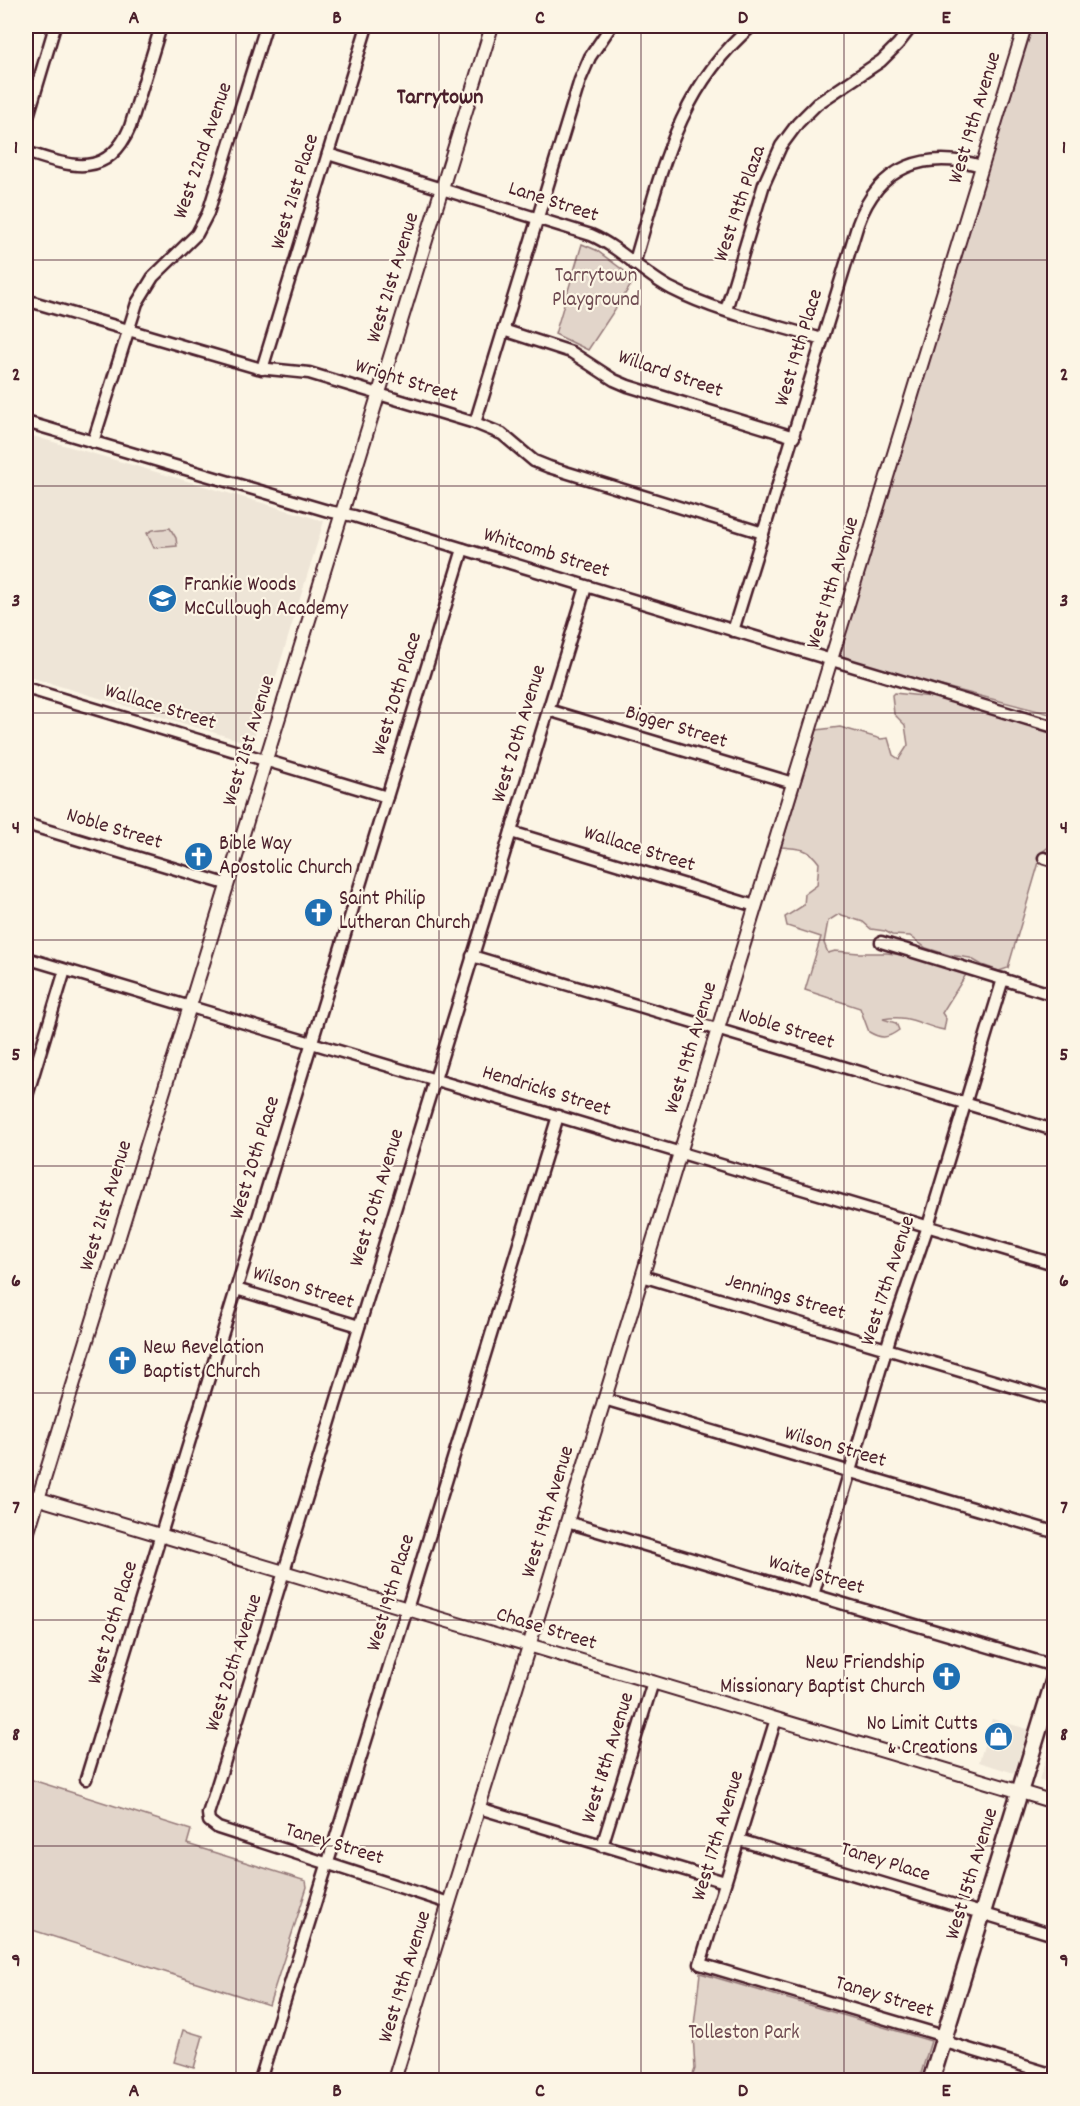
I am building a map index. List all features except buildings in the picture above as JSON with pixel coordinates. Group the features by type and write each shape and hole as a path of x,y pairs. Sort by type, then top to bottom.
{"main road":[{"name":"West 15th Avenue","path":"931,2080 1054,1680"}],"street":[{"path":"26,123 55,26"},
{"path":"26,152 76,166 89,165 102,160 118,147 127,134 161,26"},
{"name":"West 22nd Avenue","path":"93,442 136,303 147,286 193,239 208,213 266,26"},
{"name":"West 21st Place","path":"262,369 367,26"},
{"name":"West 21st Avenue","path":"26,1538 32,1497 189,1006 492,26"},
{"path":"475,423 585,68 596,46 612,26"},
{"path":"634,264 671,142 681,118 712,68 752,26"},
{"name":"West 19th Plaza","path":"726,310 764,184 781,146 798,123 817,104 881,61 912,26"},
{"name":"West 19th Avenue","path":"394,2080 1025,26"},
{"name":"Lane Street","path":"328,154 598,238 670,288 695,300 822,339"},
{"path":"102,160 108,170"},
{"name":"West 19th Place","path":"733,631 822,339 867,203 880,185 908,166 930,160 953,160 982,166"},
{"name":"Wright Street","path":"26,300 262,369 303,372 475,423 502,434 534,461 549,467 763,533"},
{"name":"Willard Street","path":"503,330 571,352 614,380 628,386 794,436"},
{"name":"Whitcomb Street","path":"26,422 464,549 1054,727"},
{"name":"West 20th Place","path":"86,1779 464,549"},
{"name":"West 20th Avenue","path":"209,1821 208,1814 585,586"},
{"name":"Wallace Street","path":"26,688 387,797"},
{"name":"Bigger Street","path":"548,710 793,783"},
{"name":"Noble Street","path":"26,824 226,884"},
{"name":"Wallace Street","path":"511,832 756,906"},
{"path":"881,942 1054,995"},
{"name":"Noble Street","path":"472,956 1054,1130"},
{"name":"Hendricks Street","path":"26,958 1054,1264"},
{"path":"26,1099 65,970"},
{"name":"West 17th Avenue","path":"813,1595 887,1348 928,1226 1003,980"},
{"name":"West 19th Place","path":"260,2080 558,1116"},
{"name":"Jennings Street","path":"642,1276 1054,1399"},
{"name":"Wilson Street","path":"236,1289 359,1326"},
{"name":"Wilson Street","path":"604,1399 1054,1532"},
{"name":"Chase Street","path":"32,1497 1054,1802"},
{"name":"Waite Street","path":"567,1522 1054,1666"},
{"name":"West 18th Avenue","path":"602,1846 653,1682"},
{"name":"West 17th Avenue","path":"700,1964 776,1719"},
{"path":"479,1808 725,1882"},
{"name":"Taney Street","path":"209,1821 218,1828 449,1903"},
{"name":"Taney Place","path":"739,1840 1054,1935"},
{"name":"Taney Street","path":"700,1964 935,2034 952,2044 1054,2075"}],"shaded area":[{"name":"Frankie Woods McCullough Academy","path":"26,434 324,521 268,702 261,713 252,744 26,676"},
{"path":"992,1719 1028,1729 1014,1773 979,1762"},
{"path":"1054,1735 1054,1785 1039,1780"}],"green space":[{"path":"1033,26 1054,26 1054,715 891,673 839,657 921,380"},
{"name":"Tarrytown Playground","path":"582,244 596,250 635,279 588,350 555,334"},
{"path":"170,528 176,538 177,546 154,548 147,533"},
{"path":"894,693 942,698 1054,732 1054,843 1042,852 1008,968 999,971 970,958 926,948 910,936 892,935 885,931 871,929 863,922 839,914 828,921 824,943 828,953 835,951 909,956 967,973 942,1013 946,1019 944,1030 908,1019 883,1019 896,1023 899,1030 884,1037 869,1032 860,1008 805,990 821,937 787,926 785,917 804,905 805,894 817,885 819,863 807,851 781,847 817,730 840,727 881,739 888,738 893,755 899,759 908,745 905,725 894,714 892,695"},
{"path":"26,1778 191,1830 187,1844 306,1881 307,1887 269,2005 26,1928"},
{"name":"Tolleston Park","path":"700,1973 931,2041 919,2080 691,2080 695,2069 693,2034"},
{"path":"183,2030 203,2036 194,2068 174,2062"}],"place":[{"name":"Frankie Woods McCullough Academy","path":"163,598"},
{"name":"Bible Way Apostolic Church","path":"198,857"},
{"name":"Saint Philip Lutheran Church","path":"318,912"},
{"name":"New Revelation Baptist Church","path":"122,1361"},
{"name":"New Friendship Missionary Baptist Church","path":"946,1676"},
{"name":"No Limit Cutts & Creations","path":"999,1737"}],"district":[{"name":"Tarrytown","path":"440,98"}]}
